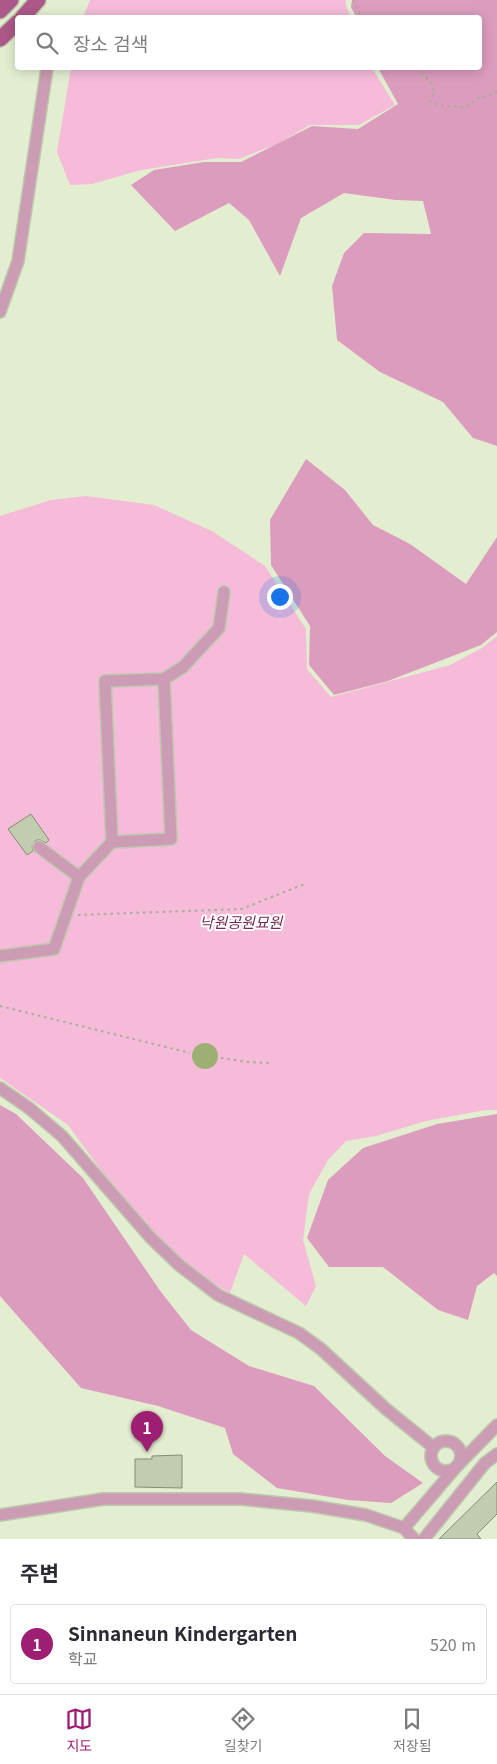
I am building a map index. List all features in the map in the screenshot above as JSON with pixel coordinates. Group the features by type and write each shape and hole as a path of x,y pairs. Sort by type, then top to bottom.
{"main road":[{"path":"0,12 11,0"},
{"path":"25,15 38,0"},
{"path":"0,39 15,25"}],"street":[{"path":"1,307 18,262 47,70"},
{"path":"112,842 105,682 164,679 183,667 219,628 224,592"},
{"path":"0,956 54,949 79,877 112,842 172,839 164,679"},
{"path":"39,847 79,877"},
{"path":"0,1088 29,1108 62,1136 165,1254 218,1295 299,1333 322,1349 386,1409 433,1448"},
{"path":"404,1528 457,1466 497,1425"},
{"path":"446,1440 455,1444 461,1452 460,1462 457,1466 447,1471 437,1468 431,1458 433,1448 441,1441 446,1440"},
{"path":"424,1539 485,1463 497,1454"},
{"path":"0,1515 103,1499 240,1499 312,1506 366,1515 404,1528 414,1539"}],"path":[{"path":"354,0 361,15"},
{"path":"419,70 432,84 434,92 430,101 438,106 448,105 464,108 480,97 492,95 497,91"},
{"path":"66,916 241,909 305,884"},
{"path":"0,1006 190,1053"},
{"path":"221,1058 270,1063"}],"green space":[{"path":"90,0 346,0 346,6 350,15 84,15"},
{"path":"71,70 373,70 395,105 359,125 310,125 277,144 239,159 217,158 141,170 92,184 70,185 57,152"},
{"name":"낙원공원묘원","path":"86,496 154,505 212,531 265,566 306,629 307,669 331,697 450,665 482,648 497,636 497,1110 485,1110 426,1121 376,1136 346,1141 328,1160 309,1194 303,1240 316,1286 306,1306 244,1254 230,1293 206,1279 172,1253 100,1169 68,1125 0,1078 0,516 51,500"}],"shaded area":[{"path":"352,0 497,0 497,446 473,438 443,402 380,372 337,340 332,286 344,253 364,233 431,234 423,201 396,200 344,193 301,218 280,276 249,220 229,203 175,231 131,185 154,170 204,162 241,162 312,126 358,129 398,104 379,70 482,70 482,15 355,15 351,7"},
{"path":"306,459 345,490 373,525 410,544 466,584 497,537 497,632 481,645 388,681 334,695 309,665 310,626 271,565 270,520"},
{"path":"205,1043 214,1047 218,1056 214,1065 205,1069 196,1065 192,1056 196,1047"},
{"path":"0,1105 16,1114 83,1178 161,1292 191,1330 249,1366 314,1386 385,1456 423,1483 391,1503 348,1500 277,1488 233,1454 225,1428 158,1406 81,1388 0,1296"},
{"path":"497,1114 497,1276 494,1273 477,1286 468,1320 438,1310 383,1267 329,1267 307,1238 328,1180 363,1148 437,1124"}],"building":[{"path":"31,814 49,840 46,843 36,840 32,846 33,851 27,855 8,829"},
{"path":"182,1455 182,1488 135,1487 135,1459 152,1459 152,1456"},
{"path":"497,1482 497,1514 477,1534 481,1539 439,1539"}],"place":[{"name":"Sinnaneun Kindergarten","path":"147,1452"}]}
